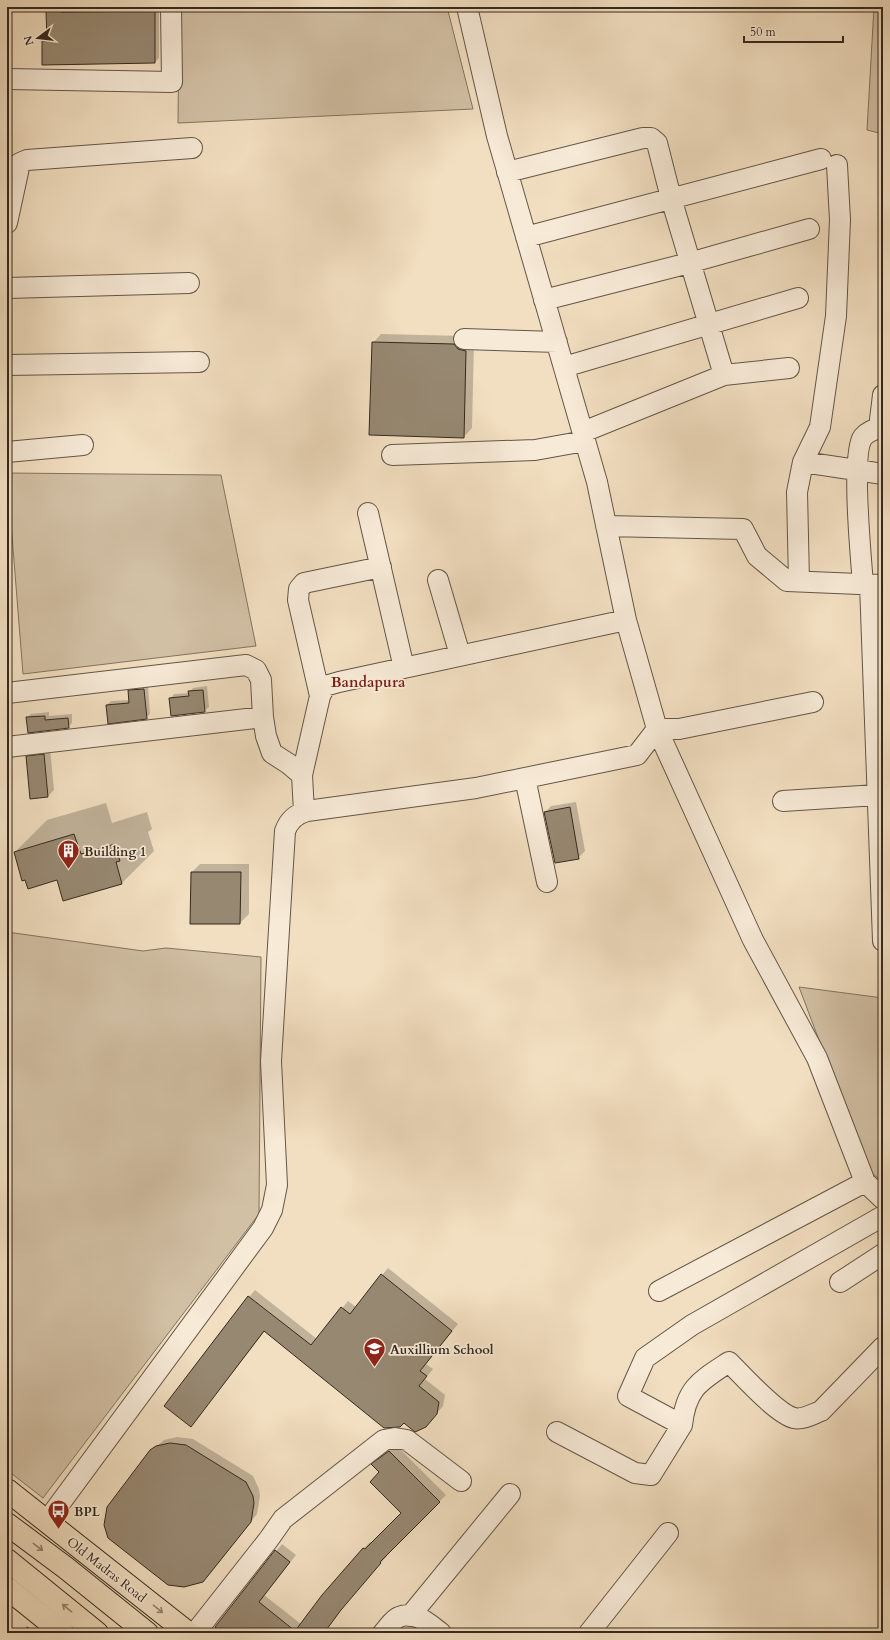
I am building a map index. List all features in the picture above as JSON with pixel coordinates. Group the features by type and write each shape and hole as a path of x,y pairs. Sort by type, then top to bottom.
{"main road":[{"name":"Old Madras Road","path":"7,1490 188,1633"},
{"name":"Old Madras Road","path":"7,1524 66,1568 147,1633"},
{"path":"7,1560 97,1633"},
{"path":"7,1588 63,1633"}],"street":[{"path":"7,80 172,82 171,7"},
{"path":"467,7 497,136 597,482 626,620 657,729 753,940 817,1058 865,1182 883,1199"},
{"path":"507,172 643,138 651,138 657,143 689,262 724,376"},
{"path":"7,223 20,163 26,160 192,148"},
{"path":"526,237 671,198 829,162 840,220 836,316 820,427 803,462 797,492 799,581"},
{"path":"544,300 809,229"},
{"path":"7,288 189,283"},
{"path":"564,367 798,298"},
{"path":"464,339 556,342"},
{"path":"7,364 199,362"},
{"path":"392,455 535,450 584,436 724,376 789,368"},
{"path":"883,395 879,428 868,432 862,438 856,471 872,584 883,941"},
{"path":"7,452 83,445"},
{"path":"803,462 883,474"},
{"path":"368,513 404,668"},
{"path":"606,526 743,529 758,556 787,581 872,584"},
{"path":"320,696 298,600 299,589 304,583 380,567"},
{"path":"438,580 460,655"},
{"path":"304,812 302,775 320,696 325,686 460,655 626,620"},
{"path":"7,693 246,665 256,670 261,680 263,717 266,736 272,753 290,764 302,775"},
{"path":"657,729 679,729 813,702"},
{"path":"7,748 263,717"},
{"path":"47,1521 263,1228 272,1210 276,1198 277,1185 271,1061 285,831 291,820 304,812 476,788 636,755 657,729"},
{"path":"525,778 547,882"},
{"path":"783,801 878,795"},
{"path":"659,1291 865,1182"},
{"path":"682,1424 628,1396 645,1358 692,1325 883,1216"},
{"path":"840,1282 883,1254"},
{"path":"557,1432 635,1473 651,1475 682,1424 684,1410 692,1390 711,1374 729,1362 775,1407 794,1418 807,1417 821,1411 883,1347"},
{"path":"195,1633 283,1519 384,1440 395,1438 407,1440 461,1481"},
{"path":"410,1616 510,1494"},
{"path":"589,1633 668,1533"},
{"path":"383,1633 398,1617 410,1616 421,1617 441,1633"}],"shaded area":[{"path":"179,7 447,7 473,109 178,123"},
{"path":"874,7 883,7 883,134 867,130"},
{"path":"7,473 221,475 256,646 23,674"},
{"path":"7,932 143,951 166,948 261,957 259,1214 43,1498 7,1470"},
{"path":"799,987 883,998 883,1182 868,1170"}],"building":[{"path":"46,11 155,11 155,63 42,65 42,41 47,41"},
{"path":"372,342 454,344 458,349 466,351 464,438 369,435"},
{"path":"144,689 147,719 108,724 106,705 129,703 128,690"},
{"path":"203,690 205,712 171,716 169,698 189,696 188,691"},
{"path":"45,716 45,720 68,718 69,728 28,733 26,717"},
{"path":"44,754 48,797 30,799 26,756"},
{"path":"570,807 579,859 555,863 544,812"},
{"name":"Building 1","path":"74,834 81,854 115,844 120,861 116,862 122,884 63,901 57,880 28,889 25,880 22,881 14,852"},
{"path":"191,872 241,872 240,924 190,924"},
{"path":"381,1274 452,1331 420,1371 427,1376 419,1386 439,1402 437,1414 426,1427 415,1432 404,1423 400,1427 384,1428 264,1331 191,1427 164,1406 248,1296 311,1345 341,1307 350,1314"},
{"path":"170,1443 186,1445 246,1482 253,1496 254,1503 251,1522 203,1582 184,1587 168,1585 108,1538 104,1525 107,1507 150,1450 156,1446"},
{"path":"389,1451 440,1502 380,1562 381,1563 341,1610 324,1633 223,1633 215,1627 275,1550 290,1562 259,1602 295,1631 322,1595 363,1548 365,1549 401,1513 370,1482 379,1472 371,1464"}],"place":[{"name":"Building 1","path":"69,870"},
{"name":"Auxillium School","path":"374,1368"},
{"name":"BPL","path":"59,1530"}],"district":[{"name":"Bandapura","path":"368,682"}]}
